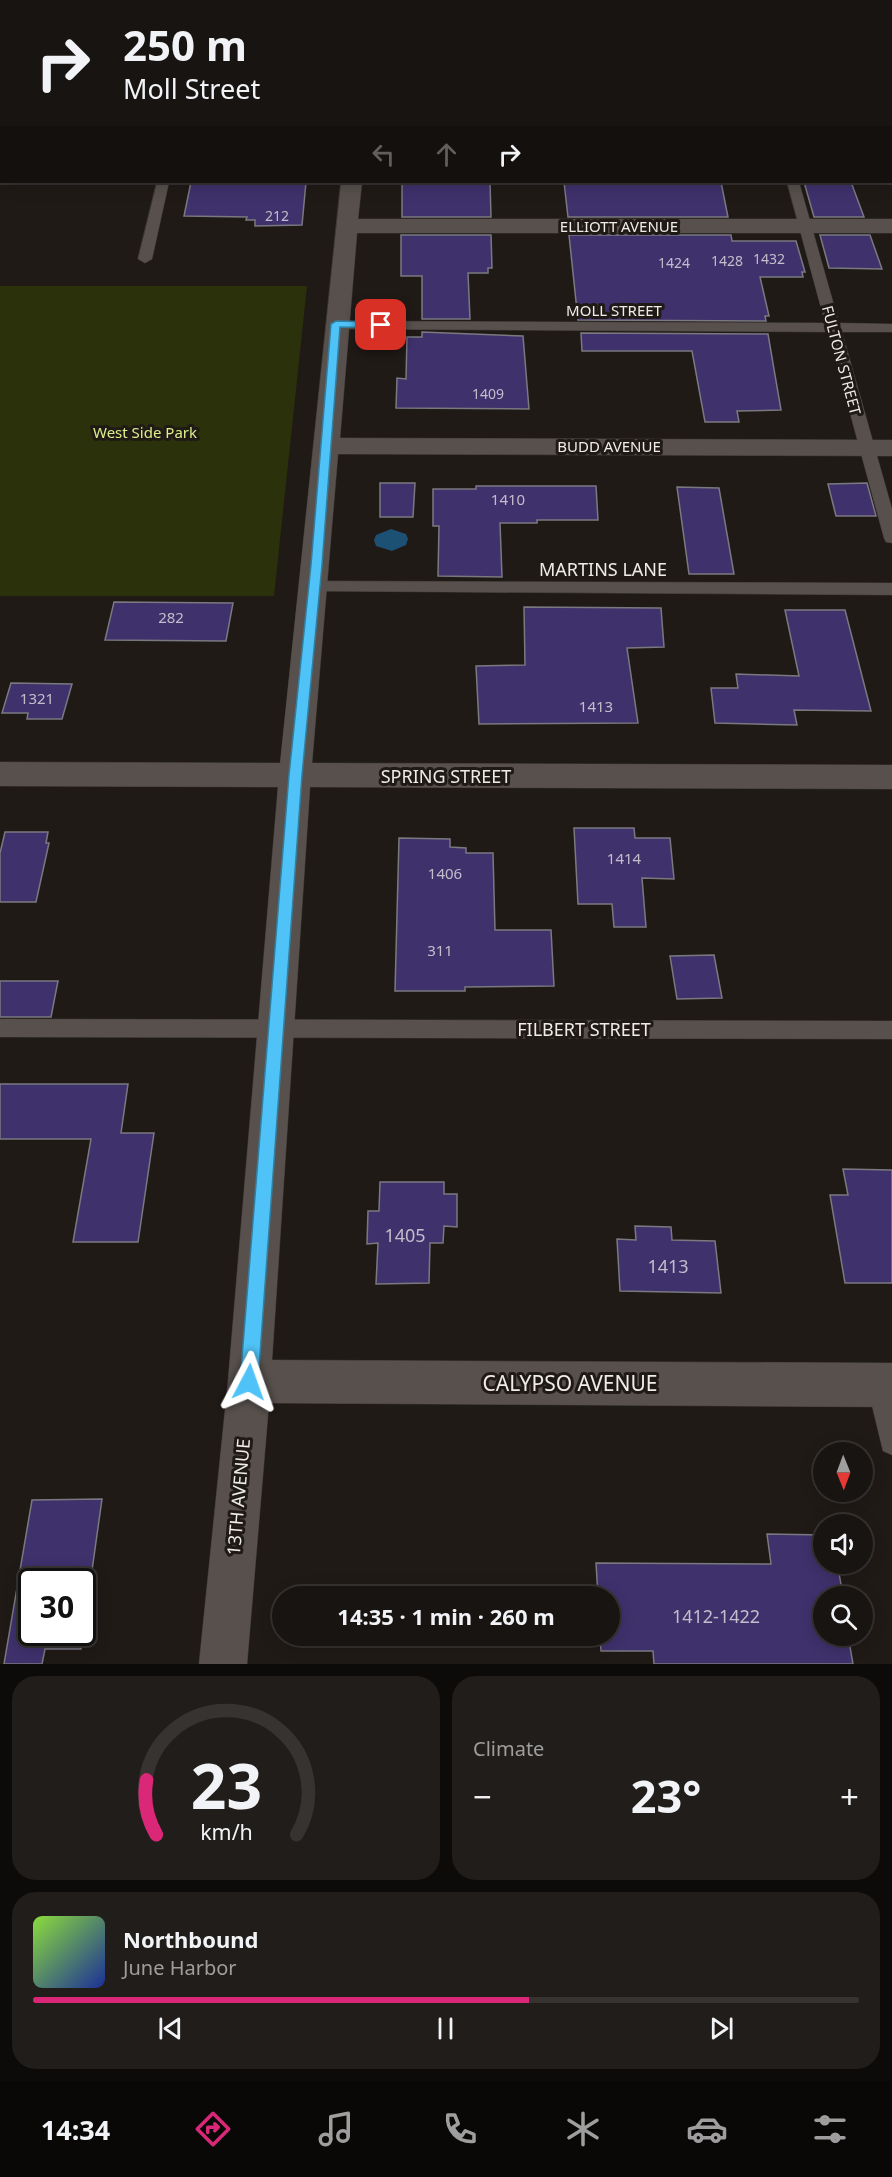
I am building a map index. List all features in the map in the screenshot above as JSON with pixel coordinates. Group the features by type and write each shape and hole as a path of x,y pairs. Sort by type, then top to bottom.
{"street":[{"name":"13TH AVENUE","path":"223,1664 249,1382 295,775 351,183"},
{"name":"ELLIOTT AVENUE","path":"347,226 892,226"},
{"name":"BUDD AVENUE","path":"327,446 880,448"},
{"name":"SPRING STREET","path":"0,774 892,777"},
{"name":"CALYPSO AVENUE","path":"249,1382 886,1385"}],"lane":[{"path":"145,259 163,183"},
{"name":"FULTON STREET","path":"793,183 834,328 880,448 892,538"},
{"name":"MOLL STREET","path":"336,324 892,328"},
{"name":"MARTINS LANE","path":"314,587 892,589"},
{"name":"FILBERT STREET","path":"0,1028 892,1030"},
{"path":"886,1385 892,1442"}],"green space":[{"name":"West Side Park","path":"0,286 307,286 274,596 0,596"}],"water":[{"path":"391,529 406,534 408,539 406,545 392,551 376,546 374,540 376,535"}],"building":[{"path":"191,183 306,183 302,225 255,226 255,220 246,220 247,217 184,216"},
{"path":"402,183 490,183 491,217 402,217"},
{"path":"564,183 721,183 728,217 568,217"},
{"path":"804,183 851,183 864,217 814,217"},
{"path":"401,235 491,235 492,268 488,268 488,273 468,273 470,319 422,319 422,276 401,276"},
{"path":"569,235 731,235 732,241 796,241 805,272 802,272 803,277 760,277 769,316 765,316 766,321 578,320"},
{"path":"820,235 870,235 882,269 829,268"},
{"path":"422,332 523,336 529,409 396,408 397,378 406,379 407,337 422,337"},
{"path":"581,333 768,334 781,410 737,411 739,422 705,422 692,351 582,351"},
{"path":"380,483 415,483 413,517 380,517"},
{"path":"867,483 876,516 836,516 828,484"},
{"path":"476,486 596,486 598,520 537,520 537,523 500,523 502,577 438,576 439,526 433,526 433,489 476,489"},
{"path":"677,487 719,488 734,574 689,574"},
{"path":"114,602 233,603 226,641 105,640"},
{"path":"524,607 661,608 664,647 627,648 638,723 479,724 476,666 525,665"},
{"path":"785,610 845,610 871,711 794,710 797,725 715,723 711,688 738,688 736,674 799,676"},
{"path":"11,683 72,684 62,719 27,719 28,713 2,713"},
{"path":"574,828 634,828 635,838 670,838 674,879 642,878 646,927 614,927 612,904 578,904"},
{"path":"5,832 48,832 46,843 49,843 36,902 0,902 0,853"},
{"path":"399,838 450,839 450,847 466,848 466,853 493,853 495,930 551,930 554,986 465,987 465,991 395,991"},
{"path":"714,955 722,998 677,999 670,956"},
{"path":"0,981 58,981 51,1017 0,1017"},
{"path":"0,1084 128,1084 121,1133 154,1133 138,1242 73,1242 91,1139 0,1139"},
{"path":"843,1169 892,1170 892,1283 845,1283 830,1195 848,1195"},
{"path":"380,1182 444,1182 444,1194 457,1194 457,1227 444,1226 443,1243 430,1243 429,1283 376,1284 378,1243 367,1244 368,1211 379,1211"},
{"path":"635,1226 671,1227 672,1240 715,1241 721,1293 620,1291 617,1239 636,1240"},
{"path":"102,1499 92,1568 20,1568 32,1500"},
{"path":"767,1534 813,1535 813,1574 839,1574 841,1586 813,1586 813,1646 850,1646 853,1664 654,1664 653,1651 601,1651 601,1646 620,1646 620,1586 597,1586 596,1563 771,1564"},
{"path":"18,1582 18,1646 81,1646 81,1649 45,1649 42,1664 4,1664"}],"route":[{"path":"249,1382 295,775 327,446 336,324 381,325"}]}
